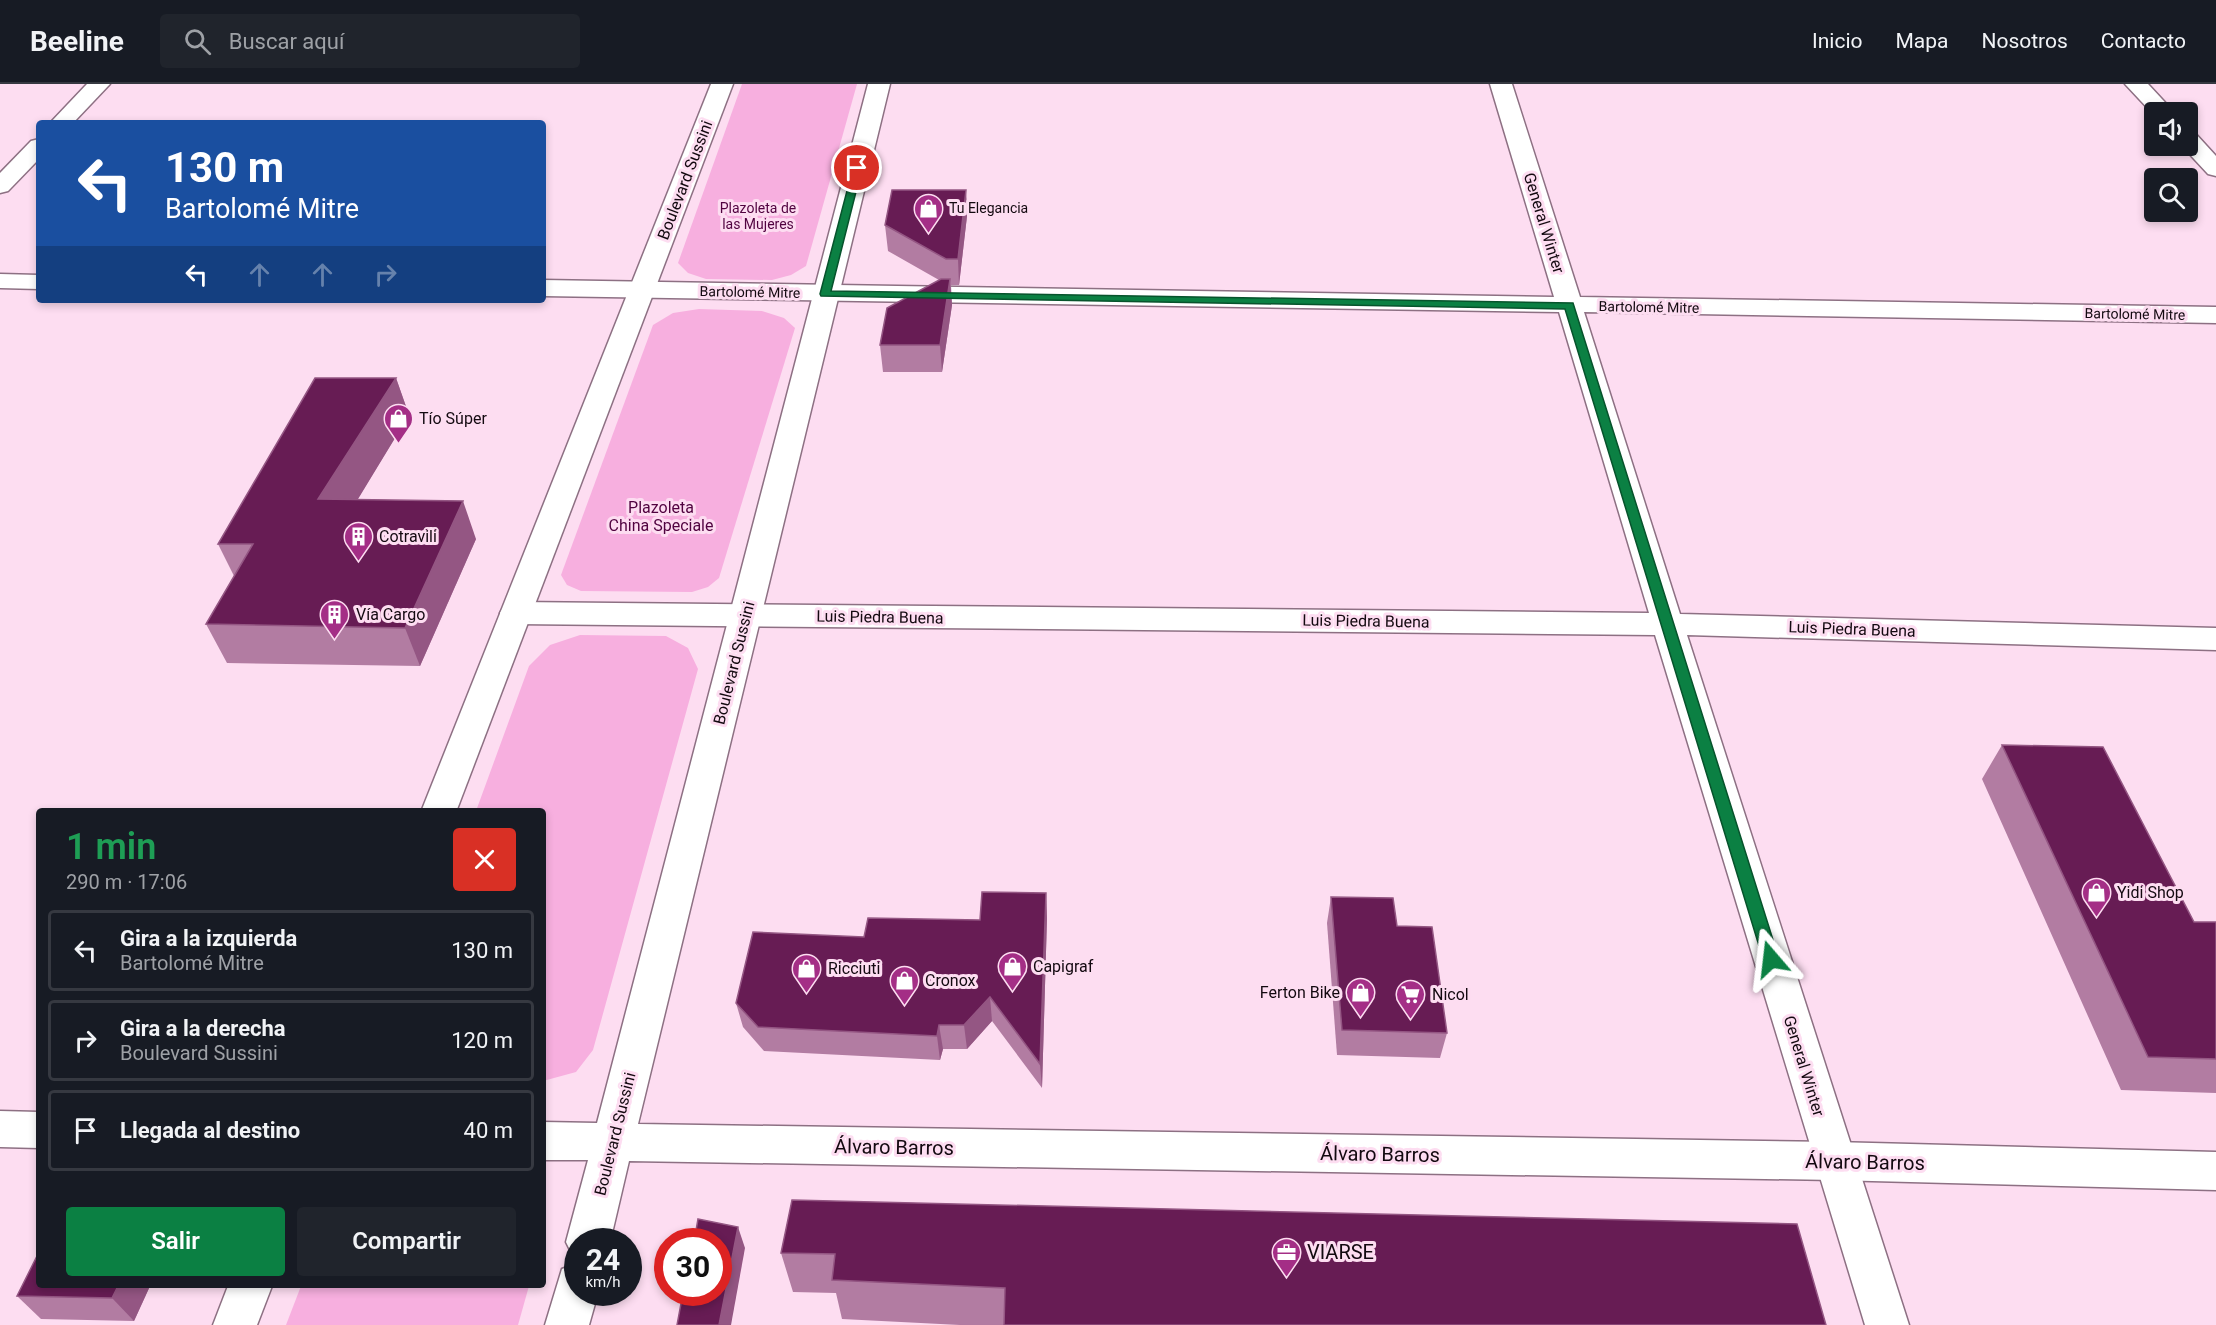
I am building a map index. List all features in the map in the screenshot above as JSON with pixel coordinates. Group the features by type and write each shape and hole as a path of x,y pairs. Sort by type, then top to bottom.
{"street":[{"path":"64,120 99,84"},
{"name":"Boulevard Sussini","path":"440,808 722,84"},
{"name":"Boulevard Sussini","path":"591,1228 879,84"},
{"name":"General Winter","path":"1501,84 1834,1161 1887,1325"},
{"path":"2136,84 2153,102"},
{"path":"0,186 36,149"},
{"path":"2198,150 2216,169"},
{"path":"0,281 36,282"},
{"name":"Bartolomé Mitre","path":"546,288 2216,315"},
{"name":"Luis Piedra Buena","path":"516,613 1667,624 2216,639"},
{"path":"0,1129 36,1130"},
{"name":"Álvaro Barros","path":"546,1141 612,1144 1834,1161 2216,1172"},
{"path":"235,1325 249,1288"},
{"path":"567,1325 572,1306"}],"green space":[{"name":"Plazoleta de las Mujeres","path":"742,84 857,84 806,266 791,275 772,280 706,279 688,273 678,263"},
{"name":"Plazoleta China Speciale","path":"699,309 762,311 784,318 795,328 719,578 708,587 692,592 581,591 567,585 561,575 653,325 673,313"},
{"path":"580,635 666,636 688,648 698,669 593,1050 576,1072 546,1080 546,808 477,808 529,666 550,645"},
{"path":"300,1288 528,1288 518,1325 286,1325"}],"building":[{"path":"892,190 966,190 958,259 946,259 885,225"},
{"path":"941,279 950,279 940,345 880,345 887,308"},
{"path":"315,378 396,378 318,499 463,501 405,628 206,624 253,544 218,544"},
{"path":"2002,745 2103,747 2194,922 2216,922 2216,1059 2148,1057"},
{"path":"982,892 1046,893 1040,1064 990,997 964,1025 939,1025 937,1036 758,1027 736,1003 753,932 864,937 868,918 980,920"},
{"path":"1331,897 1393,898 1397,926 1432,927 1447,1033 1342,1030"},
{"path":"792,1200 1797,1224 1826,1325 1004,1325 1005,1288 832,1280 835,1254 781,1253"},
{"path":"698,1219 738,1227 732,1258 732,1228 696,1228"},
{"path":"36,1258 36,1288 117,1288 112,1298 17,1296"},
{"path":"681,1306 723,1306 719,1325 677,1325"}],"place":[{"name":"Tu Elegancia","path":"928,234"},
{"name":"Tío Súper","path":"398,444"},
{"name":"Cotravili","path":"358,562"},
{"name":"Vía Cargo","path":"335,640"},
{"name":"Yidi Shop","path":"2096,918"},
{"name":"Capigraf","path":"1012,992"},
{"name":"Ricciuti","path":"807,994"},
{"name":"Cronox","path":"904,1006"},
{"name":"Ferton Bike","path":"1361,1018"},
{"name":"Nicol","path":"1411,1020"},
{"name":"VIARSE","path":"1286,1278"}],"route":[{"path":"857,168 825,294 1569,306 1771,959"}]}
